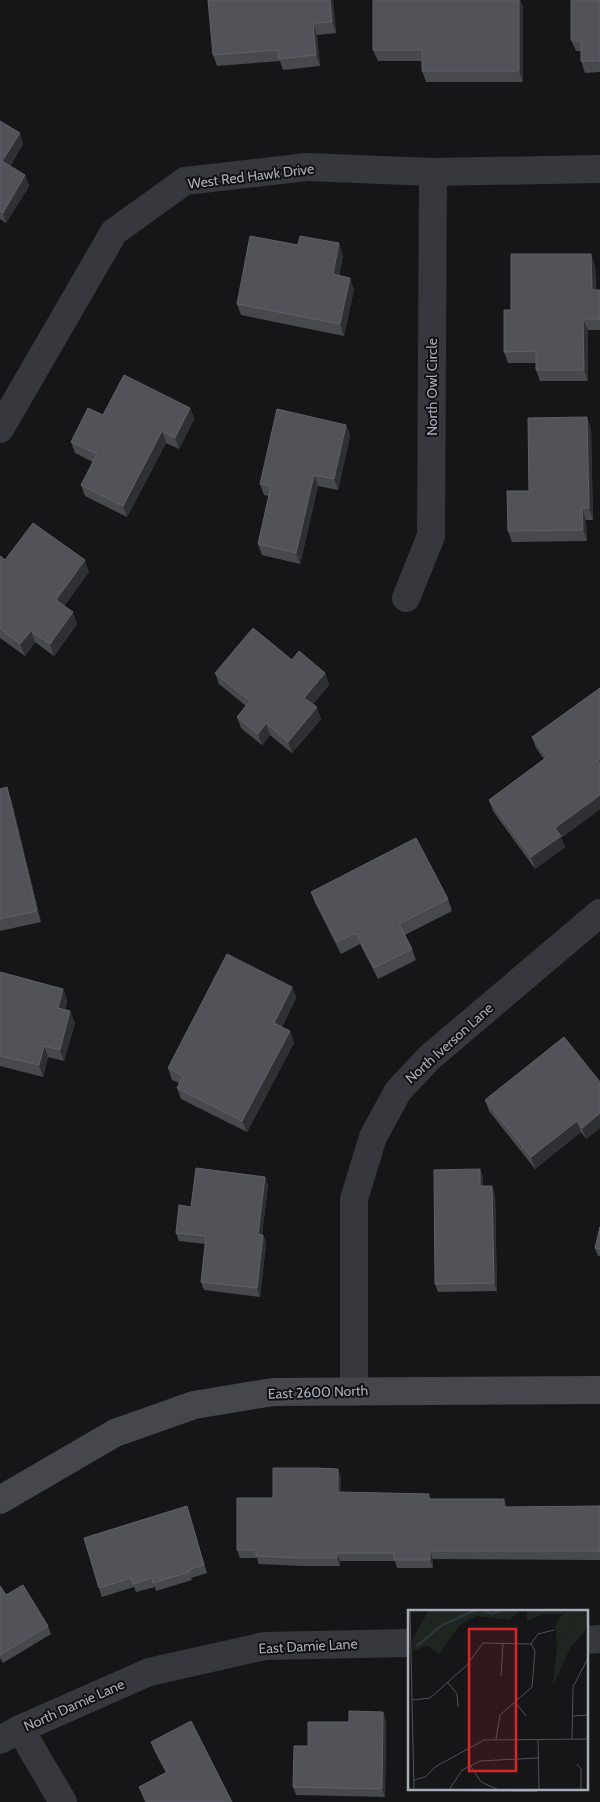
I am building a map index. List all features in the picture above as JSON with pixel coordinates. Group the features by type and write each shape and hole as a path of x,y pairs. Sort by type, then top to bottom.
{"street":[{"name":"West Red Hawk Drive","path":"0,429 114,232 185,181 307,167 433,172 600,169"},
{"name":"North Owl Circle","path":"406,598 432,536 433,172"},
{"name":"North Iverson Lane","path":"354,1391 354,1199 373,1137 398,1091 430,1057 598,919"},
{"name":"East 2600 North","path":"0,1500 115,1433 194,1405 273,1392 600,1390"},
{"name":"East Damie Lane","path":"149,1672 265,1646 408,1643"},
{"name":"North Damie Lane","path":"10,1735 149,1672"},
{"path":"10,1735 64,1802"}],"building":[{"path":"208,0 330,0 332,22 313,23 316,55 279,59 278,50 213,55"},
{"path":"373,0 519,0 519,71 422,71 422,50 373,50"},
{"path":"571,0 600,0 600,61 581,61 581,40 571,40"},
{"path":"0,121 20,133 2,161 25,175 3,213 0,211"},
{"path":"250,236 298,245 300,236 339,243 333,274 350,278 340,324 237,304"},
{"path":"511,254 591,254 592,290 600,290 600,319 583,319 584,370 536,370 536,351 504,352 504,310 511,310"},
{"path":"124,375 190,408 175,438 162,431 123,506 81,485 97,454 71,442 88,408 103,415"},
{"path":"277,409 346,425 334,479 314,475 296,553 258,544 271,486 260,484"},
{"path":"587,417 589,508 582,508 583,530 508,531 507,491 529,491 528,418"},
{"path":"33,523 85,560 56,600 73,612 50,644 31,631 20,644 0,629 0,556 5,560"},
{"path":"253,628 292,660 299,651 325,673 304,698 317,707 288,742 266,723 258,734 237,717 250,701 215,673"},
{"path":"600,688 600,758 597,760 600,764 600,795 555,828 561,836 531,857 489,800 547,757 532,737"},
{"path":"7,787 37,911 0,919 0,789"},
{"path":"416,838 448,899 399,924 412,949 374,968 356,933 337,942 311,892"},
{"path":"227,954 292,987 274,1023 290,1031 242,1121 177,1088 183,1076 168,1068"},
{"path":"0,972 63,989 58,1008 70,1011 60,1050 44,1046 39,1065 0,1056"},
{"path":"564,1037 600,1082 600,1113 582,1128 577,1121 531,1157 485,1100"},
{"path":"196,1168 265,1177 258,1234 263,1235 257,1288 201,1282 206,1236 176,1233 179,1205 191,1207"},
{"path":"480,1169 480,1186 492,1186 494,1283 435,1284 434,1170"},
{"path":"600,1227 600,1249 595,1248"},
{"path":"273,1468 338,1469 338,1492 429,1494 429,1499 504,1499 504,1507 600,1506 600,1551 430,1551 430,1560 394,1560 394,1553 337,1553 337,1558 300,1558 256,1556 256,1550 237,1550 237,1498 273,1498"},
{"path":"187,1506 204,1565 188,1570 189,1572 153,1583 152,1578 133,1584 131,1578 99,1588 84,1538"},
{"path":"23,1585 48,1626 0,1655 0,1586 6,1595"},
{"path":"349,1711 383,1712 382,1789 293,1787 294,1746 308,1746 308,1722 349,1722"},
{"path":"191,1721 232,1802 147,1802 139,1787 167,1772 151,1742"}]}
